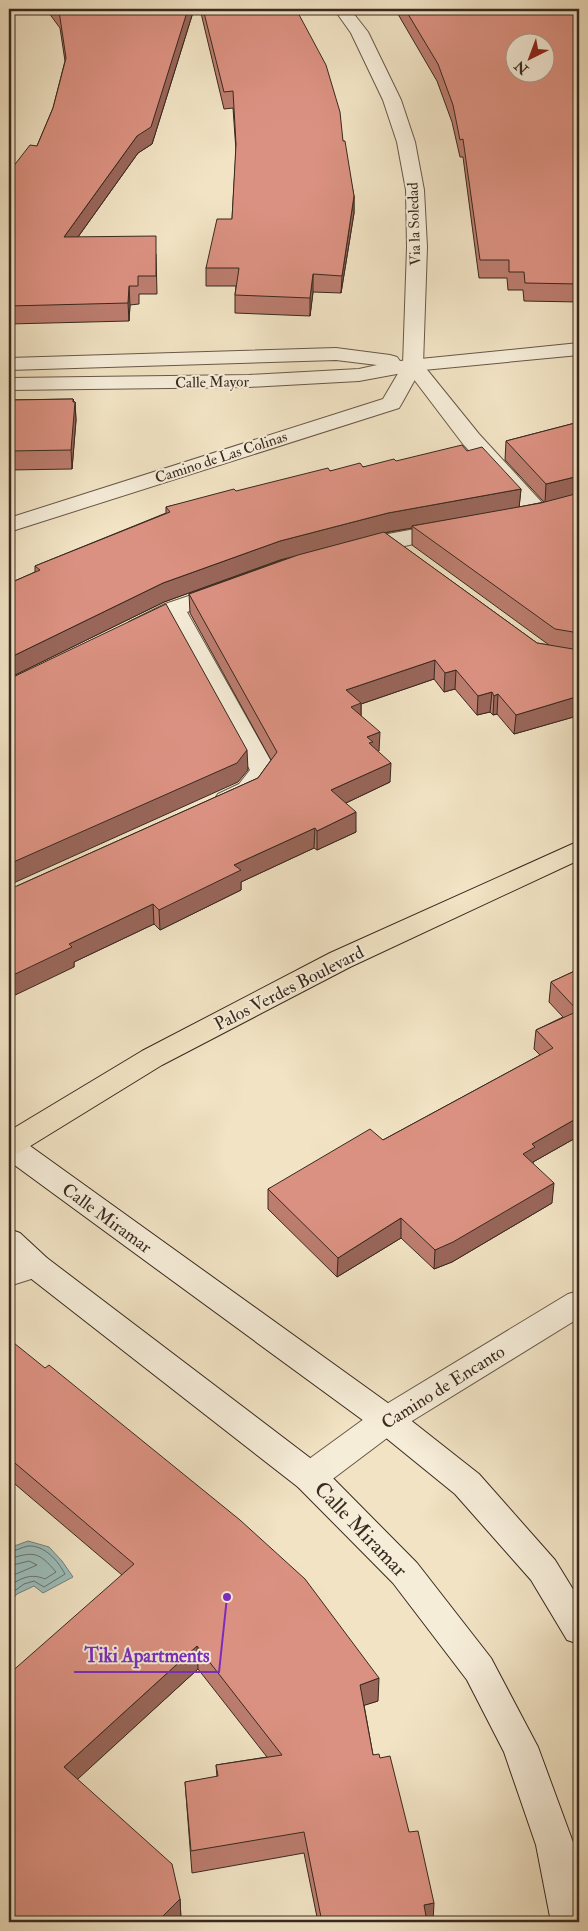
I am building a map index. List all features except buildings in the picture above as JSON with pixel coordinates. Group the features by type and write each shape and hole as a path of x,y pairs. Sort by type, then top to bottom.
{"main road":[{"name":"Palos Verdes Boulevard","path":"9,1146 152,1058 340,960 579,850"}],"street":[{"name":"Via la Soledad","path":"342,9 359,32 377,67 392,100 406,142 415,190 417,247 413,325 414,365"},
{"name":"Calle Mayor","path":"9,384 250,381 359,375 414,365 579,349"},
{"name":"Calle Mayor","path":"9,364 336,354 414,365"},
{"path":"414,365 471,439 539,514"},
{"name":"Camino de Las Colinas","path":"9,525 391,403 414,365"},
{"path":"512,518 539,514 563,507"},
{"path":"334,555 388,541 469,526"},
{"path":"388,541 412,558"},
{"path":"120,635 173,609 244,583"},
{"path":"173,609 263,770 248,790 204,810"},
{"name":"Calle Miramar","path":"9,1146 387,1420 467,1484 543,1570 579,1629"},
{"name":"Calle Miramar","path":"9,1242 22,1270 310,1477 405,1573 478,1669 520,1747 552,1836 570,1922"},
{"name":"Camino de Encanto","path":"310,1477 387,1420 579,1303"}],"water":[{"path":"28,1541 49,1547 73,1577 43,1593 34,1586 17,1594 9,1603 9,1548"}],"place":[{"name":"Tiki Apartments","path":"227,1597"}]}
